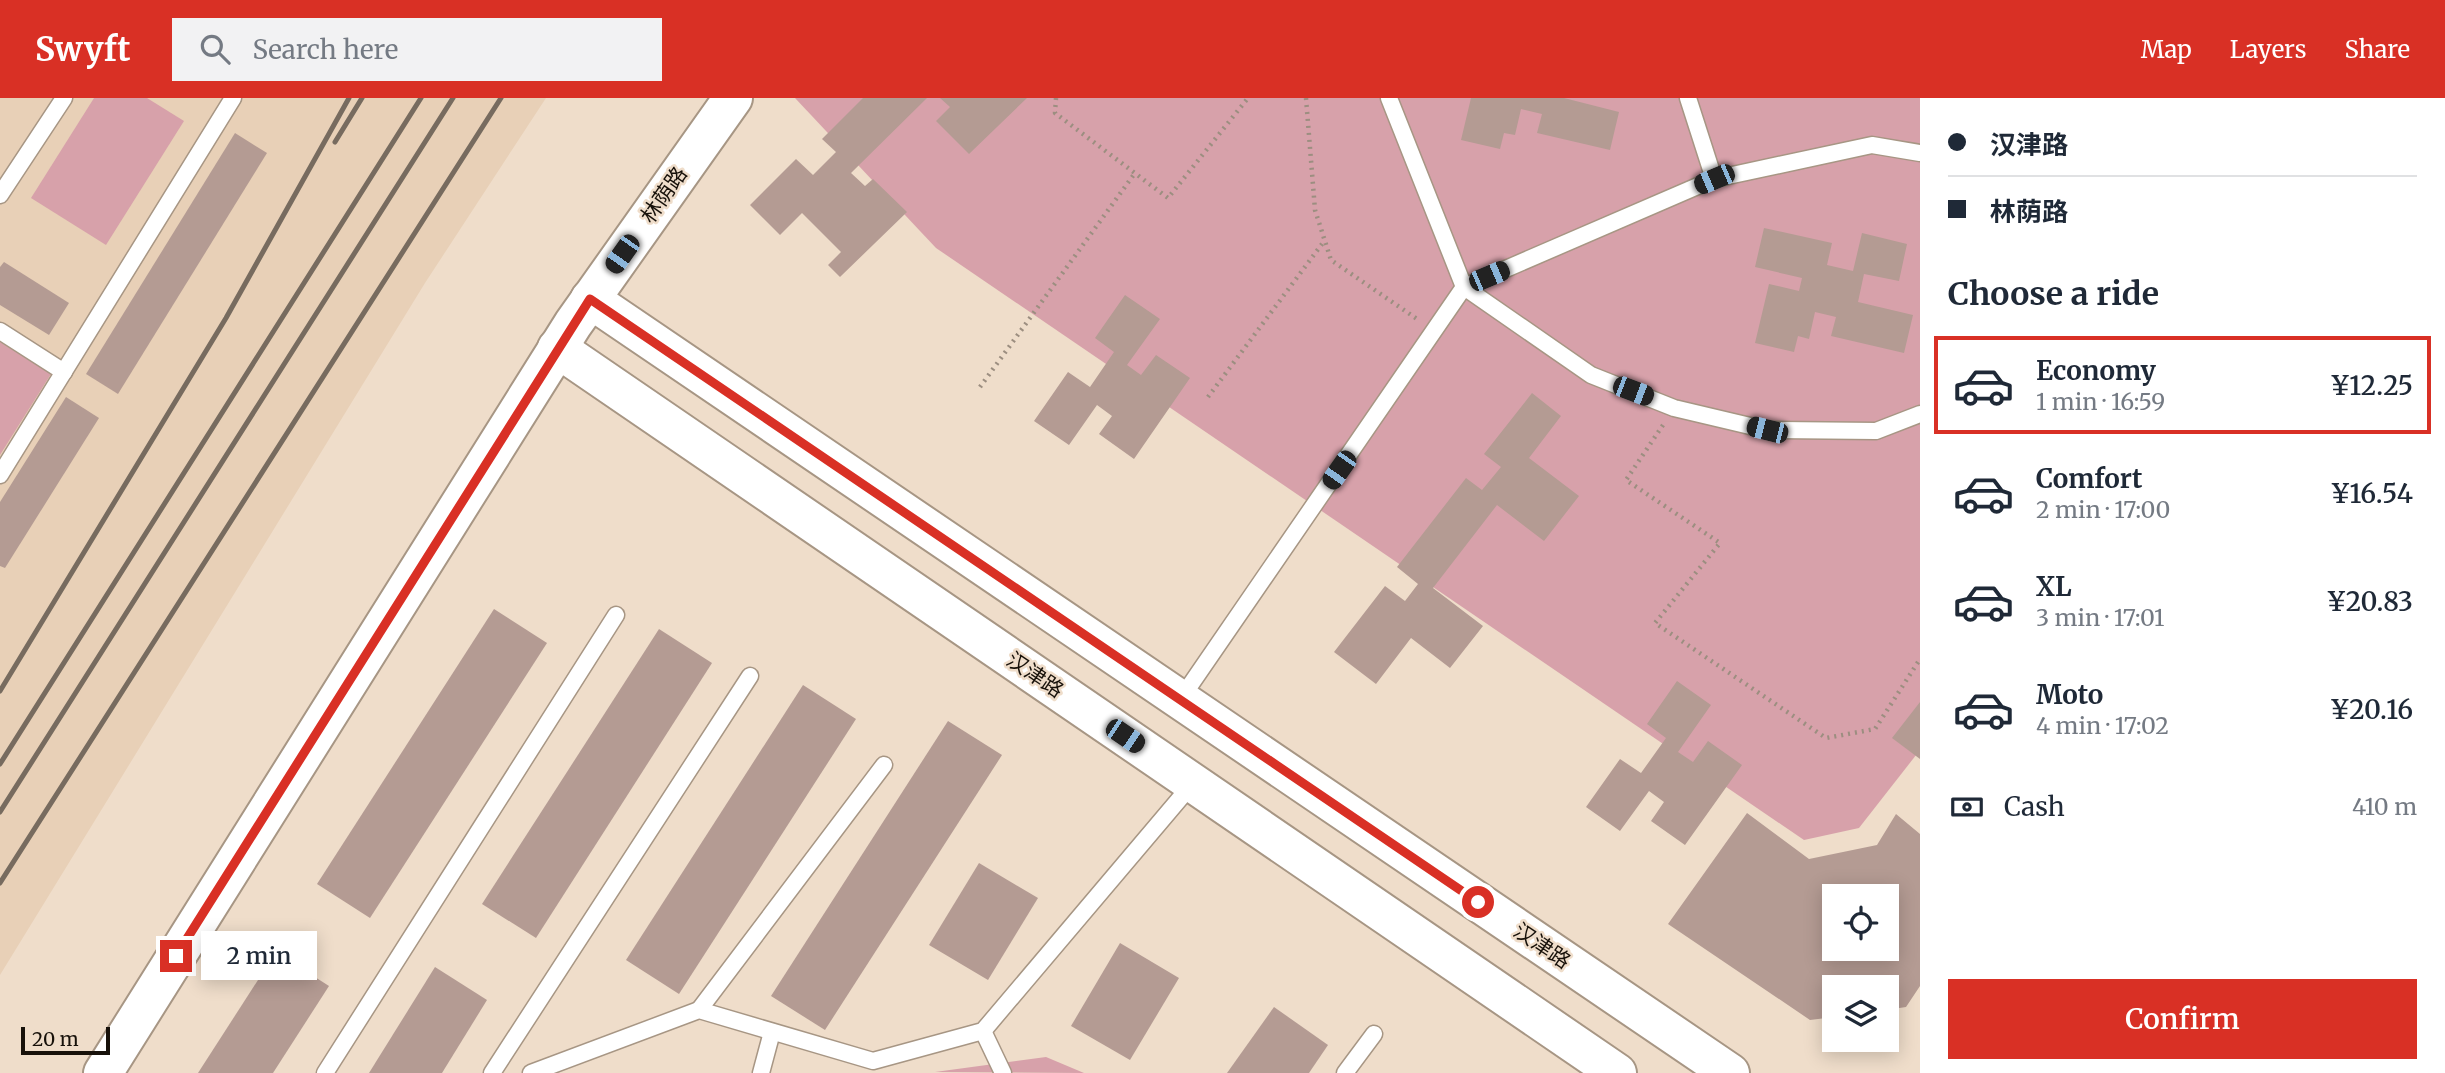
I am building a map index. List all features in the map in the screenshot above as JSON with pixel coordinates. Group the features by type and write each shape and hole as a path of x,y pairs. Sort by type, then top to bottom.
{"street":[{"name":"林荫路","path":"103,1073 557,348 733,98"},
{"name":"汉津路","path":"590,299 1730,1073"},
{"name":"汉津路","path":"557,348 1617,1073"}],"lane":[{"path":"0,195 64,98"},
{"path":"0,475 233,98"},
{"path":"1389,98 1464,287 1591,376 1674,408 1767,430 1876,431 1920,414"},
{"path":"1688,98 1714,179"},
{"path":"1180,700 1464,287 1714,179 1872,145 1920,153"},
{"path":"0,331 64,372"},
{"path":"325,1073 616,615"},
{"path":"492,1073 750,676"},
{"path":"531,1073 699,1010 884,765"},
{"path":"699,1010 873,1061 983,1031 1193,783"},
{"path":"983,1031 1003,1073"},
{"path":"761,1073 772,1032"},
{"path":"1345,1073 1374,1034"}],"path":[{"path":"1056,98 1055,113 1168,198 1248,98"},
{"path":"1306,98 1315,210 1331,260 1434,331"},
{"path":"980,387 1135,173"},
{"path":"1208,397 1325,239"},
{"path":"1674,408 1626,480 1720,543 1655,623 1826,738 1875,729 1920,659"}],"shaded area":[{"path":"0,98 546,98 425,283 0,975"},
{"path":"94,98 147,98 184,121 106,245 31,198"},
{"path":"795,98 1920,98 1920,750 1859,828 1804,840 936,248"},
{"path":"0,342 51,374 0,455"},
{"path":"1046,1057 1084,1073 935,1072"}],"building":[{"path":"863,98 927,98 851,173 865,186 873,179 907,212 840,277 828,265 841,252 802,213 780,235 750,205 796,159 813,175 836,152 822,139"},
{"path":"940,98 1027,98 969,154 936,121 950,107"},
{"path":"1471,98 1564,98 1619,112 1610,150 1537,133 1542,114 1521,109 1515,135 1504,133 1500,149 1461,140"},
{"path":"235,133 267,153 118,394 86,374"},
{"path":"1764,228 1832,243 1827,265 1853,271 1862,233 1907,244 1899,281 1864,274 1858,302 1913,315 1904,353 1831,336 1836,317 1815,312 1809,339 1798,336 1794,352 1755,343 1769,284 1799,291 1802,278 1755,267"},
{"path":"4,262 69,303 49,335 0,305 0,267"},
{"path":"1125,295 1160,319 1127,365 1141,375 1156,355 1190,378 1134,459 1099,434 1112,416 1097,405 1069,445 1034,421 1068,372 1090,387 1114,352 1095,338"},
{"path":"1532,393 1561,416 1529,458 1579,496 1544,541 1497,505 1433,588 1483,626 1450,668 1411,638 1376,684 1334,652 1385,586 1405,601 1418,584 1397,567 1466,478 1482,490 1501,467 1484,454"},
{"path":"66,397 99,418 5,568 0,566 0,502"},
{"path":"494,609 547,643 370,918 317,884"},
{"path":"659,629 712,663 536,938 482,904"},
{"path":"1677,681 1711,705 1678,752 1693,762 1708,741 1742,765 1685,845 1651,821 1664,802 1649,791 1620,831 1586,807 1620,759 1641,773 1666,738 1647,724"},
{"path":"803,685 856,719 679,994 626,960"},
{"path":"1920,702 1920,759 1892,738"},
{"path":"948,721 1002,755 825,1030 771,996"},
{"path":"1747,813 1809,859 1877,845 1896,814 1920,834 1920,986 1906,1007 1899,1008 1899,975 1822,975 1822,1018 1810,1020 1668,924"},
{"path":"979,863 1038,898 988,980 929,945"},
{"path":"1120,943 1179,978 1130,1060 1071,1026"},
{"path":"276,952 329,986 273,1073 198,1073"},
{"path":"435,967 487,1000 442,1073 369,1073"},
{"path":"1274,1007 1328,1045 1309,1073 1227,1073"}],"railway":[{"path":"0,691 226,318 349,98"},
{"path":"335,142 362,98"},
{"path":"0,764 421,98"},
{"path":"0,812 453,98"},
{"path":"0,883 501,98"}],"route":[{"path":"176,956 590,299 1478,902"}]}
